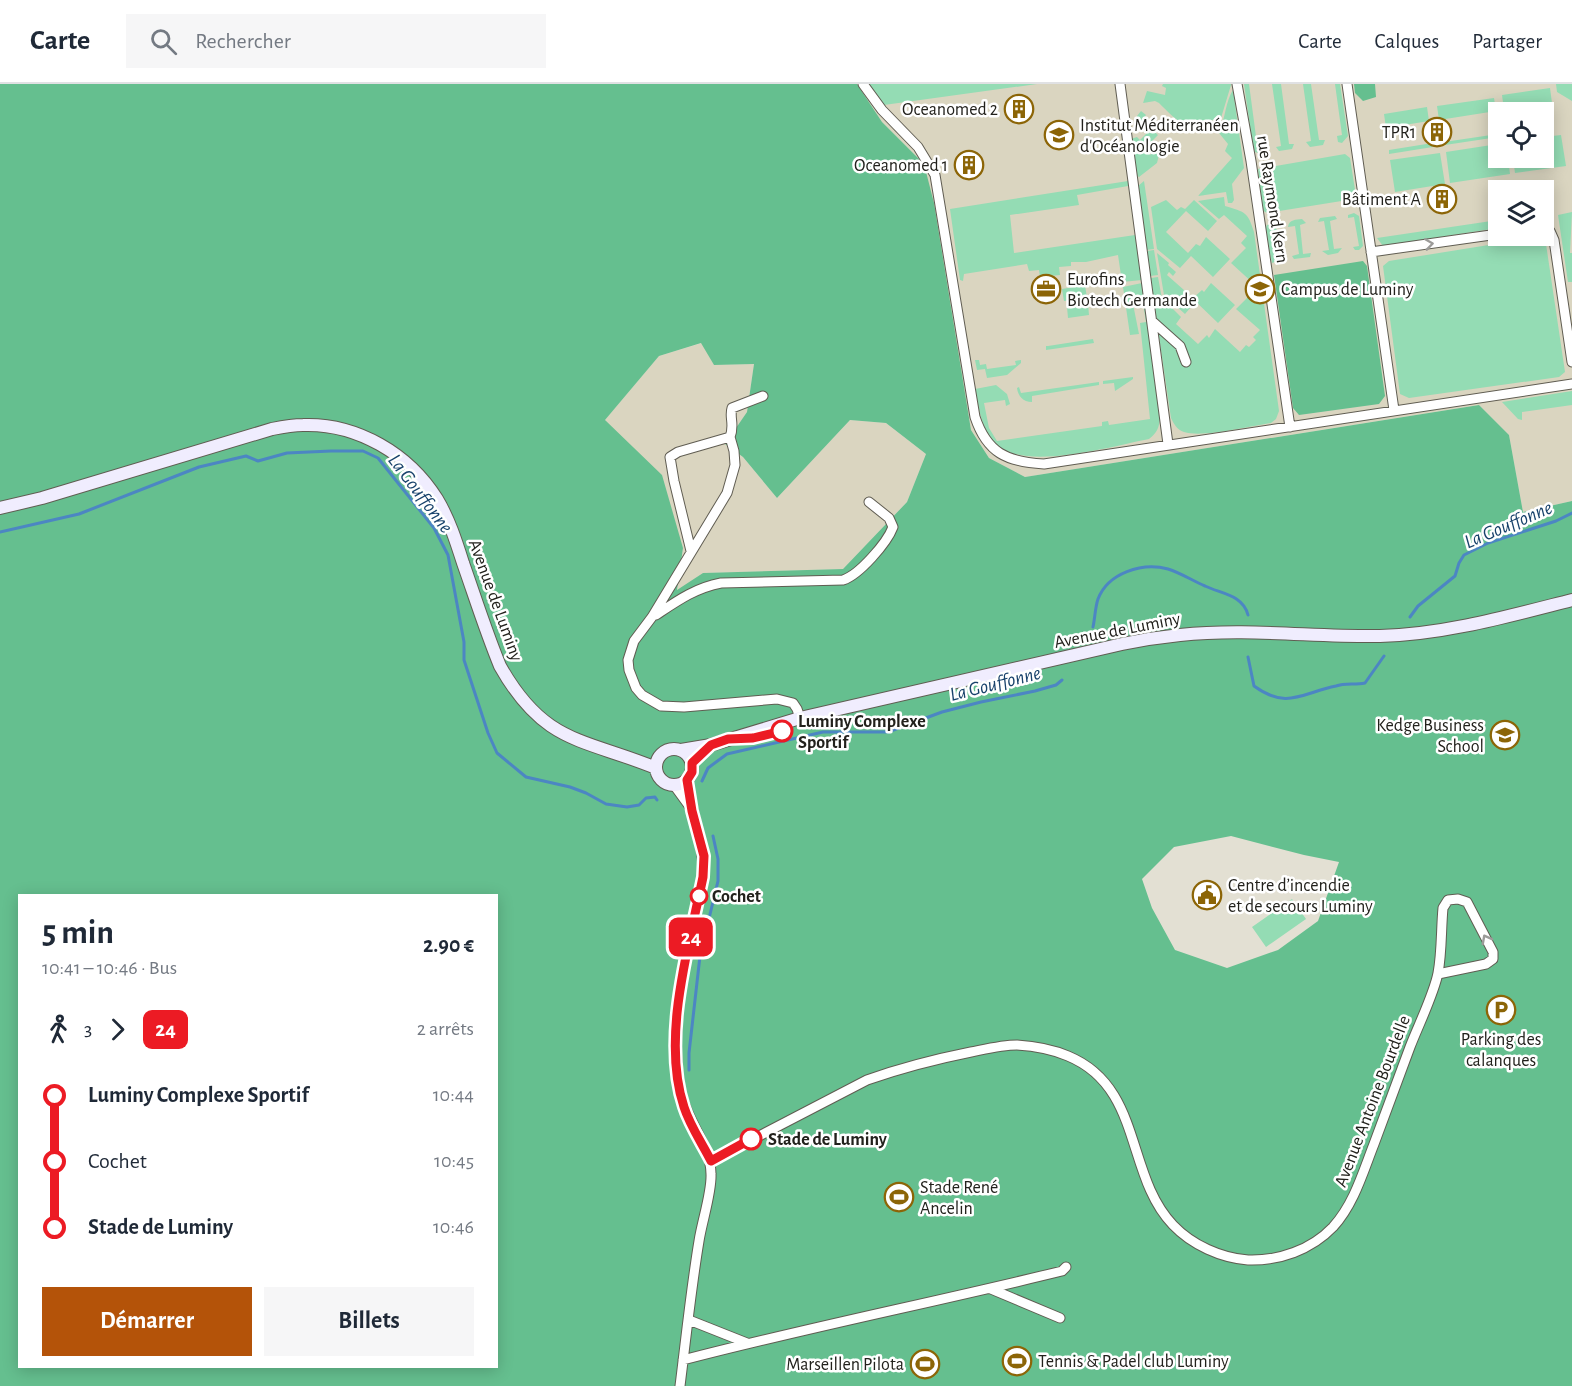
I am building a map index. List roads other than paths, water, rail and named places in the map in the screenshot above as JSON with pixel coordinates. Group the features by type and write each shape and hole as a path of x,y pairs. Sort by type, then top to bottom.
{"street":[{"path":"863,84 882,110 918,147 935,175 971,401 980,431 991,448 1007,457 1024,463 1044,464 1572,384"},
{"path":"1120,84 1168,444"},
{"name":"rue Raymond Kern","path":"1237,84 1251,161 1290,427"},
{"path":"1347,84 1394,410"},
{"path":"1371,252 1488,235"},
{"path":"1554,240 1572,362"},
{"path":"1152,321 1180,346 1186,362"},
{"path":"763,396 732,408 730,413 733,429 730,437 735,465 727,493 652,617 634,641 628,660 629,670 636,688 661,706 672,708 777,699 793,703 800,718"},
{"name":"Avenue de Luminy","path":"0,508 42,498 272,429 303,424 364,436 404,461 417,473 437,499 453,535 500,666 525,704 549,726 569,738 631,757 656,768"},
{"path":"691,551 670,457 678,452 730,437"},
{"path":"652,617 693,590 706,585 850,578 876,552 893,527 889,518 869,502"},
{"name":"Avenue de Luminy","path":"681,750 711,745 800,718 1158,637 1217,633 1380,636 1417,633 1458,628 1572,600"},
{"name":"Avenue de Luminy","path":"692,763 711,745"},
{"path":"674,785 687,780 692,772 692,763 688,755 681,750 668,750 660,755 656,768 662,780 674,785 692,811"},
{"name":"Avenue de Luminy","path":"631,757 660,755"},
{"path":"680,1386 697,1253 712,1177 711,1161 684,1108 676,1050 677,1008 703,877 704,856 692,811 687,780"},
{"name":"Avenue Antoine Bourdelle","path":"711,1161 850,1089 888,1073 987,1049 1017,1045 1068,1056 1088,1067 1113,1091 1152,1190 1165,1216 1174,1227 1198,1244 1228,1257 1253,1260 1282,1257 1318,1240 1334,1227 1356,1191 1438,974 1443,908 1448,900 1463,900 1467,902 1493,952 1493,959 1486,964 1438,974"},
{"path":"683,1360 747,1343 991,1289 1062,1271 1066,1268"},
{"path":"991,1289 1060,1318"},
{"path":"689,1320 747,1343"}],"waterway":[{"name":"La Gouffonne","path":"0,532 79,514 199,467 246,456 258,461 287,453 363,451 378,458 434,528 448,555 464,642 464,660 497,753 526,777 570,787 606,804 627,807 639,805 646,798 655,797 657,800"},
{"name":"La Gouffonne","path":"1410,617 1418,606 1455,576 1464,555 1488,543 1556,521 1572,513"},
{"name":"La Gouffonne","path":"1093,627 1098,599 1110,582 1127,572 1148,567 1168,569 1231,596 1242,603 1248,615"},
{"name":"La Gouffonne","path":"1248,657 1254,686 1276,697 1295,698 1339,685 1365,683 1384,656"},
{"name":"La Gouffonne","path":"702,781 708,768 727,754 823,732 888,732 942,712 1035,691 1056,685 1062,680"},
{"path":"689,1070 700,956 718,881 718,859 713,836"}],"place":[{"name":"Oceanomed 2","path":"1019,109"},
{"name":"TPR1","path":"1437,132"},
{"name":"Institut Méditerranéen d'Océanologie","path":"1059,135"},
{"name":"Oceanomed 1","path":"969,165"},
{"name":"Bâtiment A","path":"1442,199"},
{"name":"Eurofins Biotech Germande","path":"1046,289"},
{"name":"Campus de Luminy","path":"1260,289"},
{"name":"Luminy Complexe Sportif","path":"782,731"},
{"name":"Kedge Business School","path":"1505,735"},
{"name":"Centre d’incendie et de secours Luminy","path":"1207,895"},
{"name":"Cochet","path":"699,896"},
{"name":"Parking des calanques","path":"1501,1010"},
{"name":"Stade de Luminy","path":"751,1139"},
{"name":"Stade René Ancelin","path":"899,1197"},
{"name":"Tennis & Padel club Luminy","path":"1017,1361"},
{"name":"Marseillen Pilota","path":"925,1364"}]}
